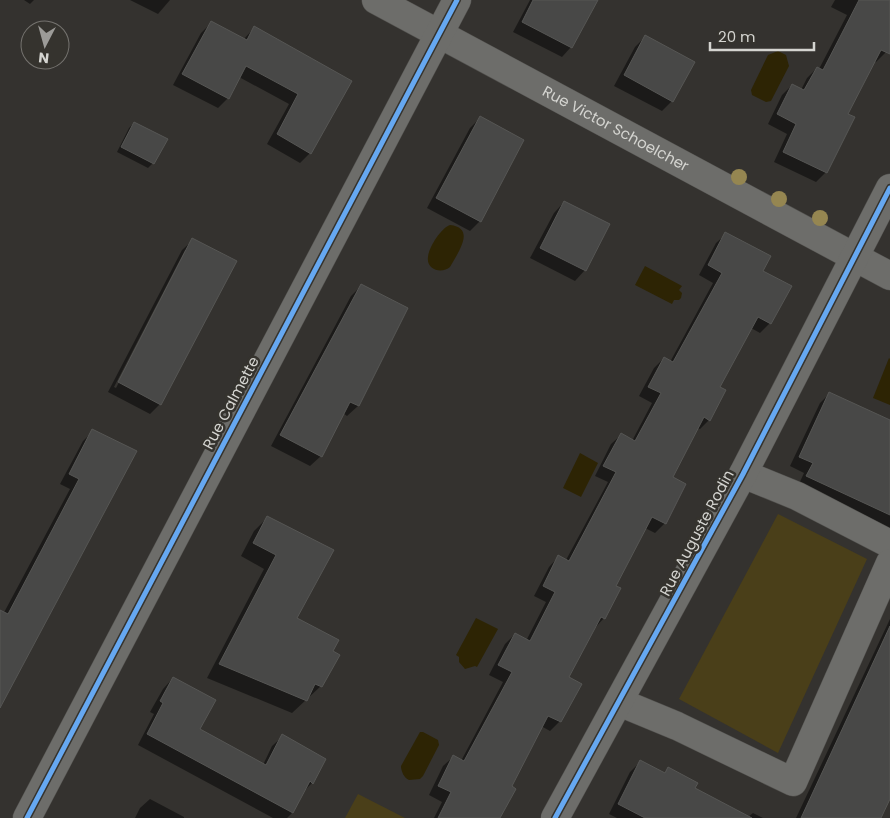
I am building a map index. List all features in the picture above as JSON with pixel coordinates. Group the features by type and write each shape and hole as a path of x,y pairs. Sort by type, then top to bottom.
{"street":[{"name":"Rue Victor Schoelcher","path":"376,0 890,276"},
{"name":"Rue Calmette","path":"27,818 456,0"},
{"path":"855,258 890,188"},
{"name":"Rue Auguste Rodin","path":"555,818 743,474 855,258"},
{"name":"Rue Auguste Rodin","path":"743,474 797,496 890,544"},
{"path":"619,702 677,726 793,782 890,562"}],"shaded area":[{"path":"778,51 786,55 789,66 771,101 766,102 752,95 751,90 768,55"},
{"path":"450,225 458,227 462,231 464,236 463,242 450,267 443,270 432,268 429,265 428,257 433,243 439,234"},
{"path":"645,266 682,286 679,290 682,293 681,298 674,300 672,304 635,285"},
{"path":"890,359 890,405 873,398"},
{"path":"580,453 598,463 581,497 563,488"},
{"path":"778,514 867,559 778,753 679,699"},
{"path":"476,618 498,629 477,667 465,669 456,655"},
{"path":"420,732 438,740 439,745 423,776 420,779 409,780 403,774 401,766"},
{"path":"358,794 405,818 345,818"}],"building":[{"path":"533,0 598,0 572,48 522,22"},
{"path":"859,0 890,0 890,54 881,50 848,114 855,117 827,173 783,152 796,124 777,114 792,84 804,90 817,67 823,70"},
{"path":"211,21 247,40 254,26 352,81 311,154 277,134 298,94 246,66 229,99 182,74"},
{"path":"645,35 695,62 673,102 624,75"},
{"path":"480,116 524,140 481,222 436,198"},
{"path":"134,122 168,139 154,164 121,147"},
{"path":"564,201 610,224 586,271 540,248"},
{"path":"725,232 771,256 763,271 792,286 771,324 758,317 720,387 726,390 710,421 704,417 673,477 686,484 666,524 652,517 616,586 621,588 605,619 601,617 569,677 582,684 561,722 548,716 512,786 516,789 500,818 438,818 451,792 438,786 453,755 464,761 512,672 498,665 515,633 530,641 555,592 543,586 558,555 569,561 616,472 603,466 621,433 635,441 661,393 648,387 664,357 673,362 722,273 708,265"},
{"path":"192,238 237,261 161,405 118,382"},
{"path":"361,284 408,308 359,406 350,402 322,457 280,435"},
{"path":"829,392 890,420 890,515 806,476 813,463 799,457"},
{"path":"92,429 137,451 0,708 0,610 8,614 79,479 69,474"},
{"path":"267,516 334,550 297,618 339,640 333,651 340,655 322,687 315,684 307,701 219,664 276,555 253,543"},
{"path":"890,626 890,799 881,818 801,818"},
{"path":"173,677 216,700 200,729 266,765 282,734 326,759 313,784 310,781 293,813 147,734 163,703 160,701"},
{"path":"640,760 665,773 668,767 698,783 695,788 752,818 645,818 618,804"}],"cycle path":[{"path":"27,818 457,0"},
{"path":"555,818 743,474 890,188"}]}
